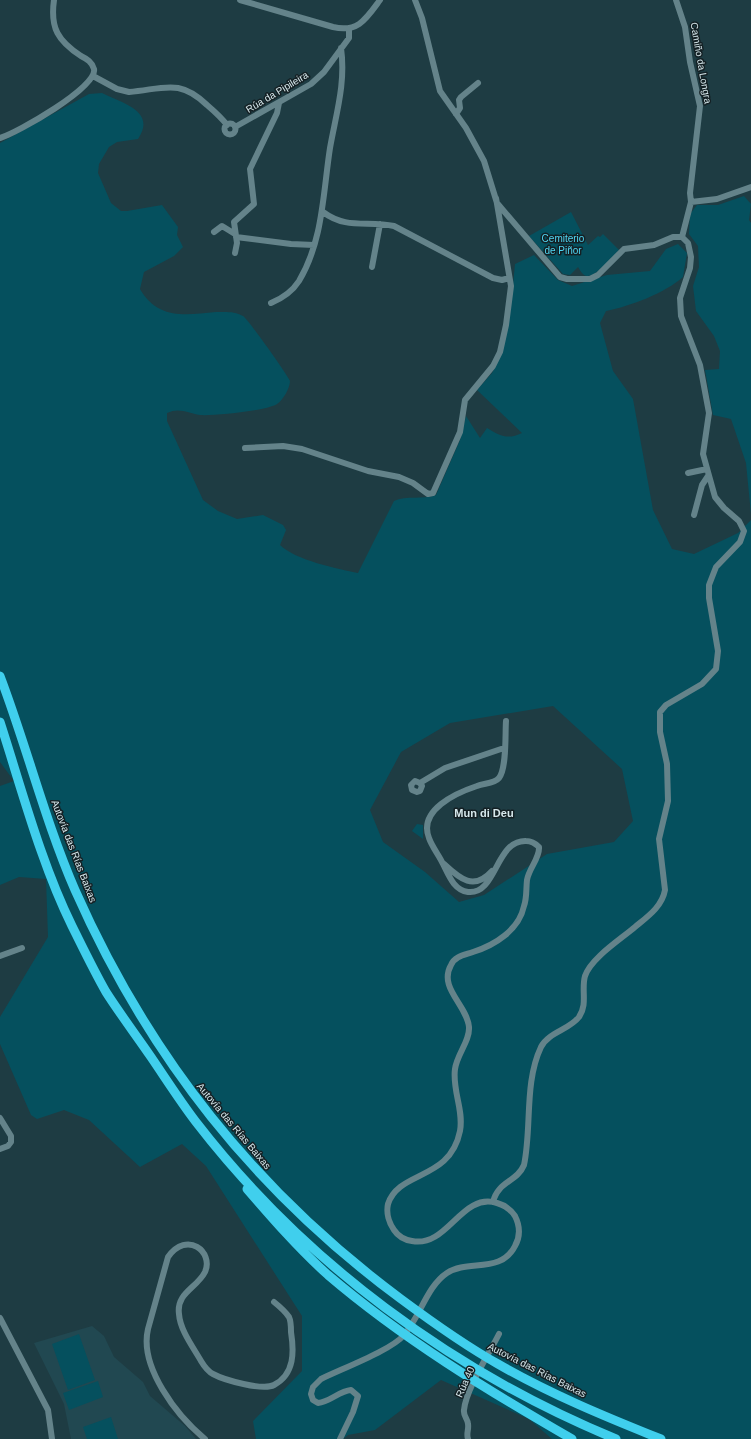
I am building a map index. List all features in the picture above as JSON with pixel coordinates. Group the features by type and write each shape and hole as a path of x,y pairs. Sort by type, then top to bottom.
{"highway":[{"name":"Autovía das Rías Baixas","path":"0,676 54,837 74,888 97,937 135,1007 177,1073 224,1134 292,1208 370,1276 413,1308 499,1365 595,1412 661,1439"},
{"path":"0,722 43,855 71,924 106,991 214,1151 279,1226 327,1274 397,1329 446,1364 572,1439"},
{"path":"194,1120 237,1170 289,1225 326,1260 368,1295 405,1322 464,1361 545,1406 616,1439"}],"street":[{"path":"0,138 18,130 65,101 81,89 93,76 94,70 89,61 69,48 58,36 53,18 54,0"},
{"path":"240,0 333,27 349,29 362,22 380,0"},
{"path":"245,448 283,446 302,449 368,471 405,479 419,486 428,494 433,493 460,432 465,400 490,371 500,352 511,293 496,198 484,161 468,132 437,85 422,18 415,0"},
{"name":"Camiño da Longra","path":"676,0 684,23 700,106 690,193 691,202 682,237"},
{"name":"Rúa da Pipileira","path":"93,76 122,92 171,87 191,91 227,125 224,130 227,134 234,133 235,127 317,80 349,38 349,29"},
{"path":"271,303 287,295 296,286 302,276 314,245 323,212 330,150 343,81 341,48"},
{"path":"456,114 460,108 459,100 461,97 478,83"},
{"path":"235,253 237,246 234,224 235,220 254,205 250,169 278,109 279,103"},
{"path":"227,125 231,124 235,127"},
{"path":"691,202 717,199 751,187"},
{"path":"492,1202 495,1193 499,1188 520,1173 524,1165 531,1090 542,1047 549,1038 576,1021 580,1016 584,1006 584,980 588,969 604,953 654,911 664,894 659,839 668,801 667,764 659,722 660,712 666,705 702,684 716,669 718,651 709,598 709,585 716,567 740,542 744,531 739,521 718,501 708,476 703,451 709,421 707,399 699,360 684,328 680,309 680,298 690,268 691,257 688,243 682,237 673,237 654,245 628,248 620,252 594,277 586,280 567,279 558,275 506,215 496,198"},
{"path":"323,212 334,219 359,225 380,224 400,229 493,278 502,280 509,278"},
{"path":"501,235 502,219 506,215"},
{"path":"372,267 380,224"},
{"path":"214,232 222,226 236,236 291,244 314,245"},
{"path":"688,474 707,469"},
{"path":"694,515 702,485 708,476"},
{"path":"340,1439 353,1412 358,1396 351,1390 324,1402 318,1403 313,1400 311,1394 313,1387 321,1379 398,1341 411,1327 431,1291 443,1276 455,1269 491,1264 507,1256 513,1250 519,1234 516,1219 507,1208 492,1202 474,1205 462,1213 439,1234 422,1242 407,1240 398,1235 392,1227 387,1214 389,1204 397,1190 440,1165 454,1147 460,1131 460,1110 455,1068 469,1028 448,982 447,975 450,967 457,958 494,944 512,929 523,910 529,873 539,854 539,847 531,842 516,843 507,850 484,886 478,890 470,892 457,888 448,877 428,836 427,824 430,815 436,809 456,794 496,780 501,774 504,760 506,721"},
{"path":"420,783 445,768 504,748"},
{"path":"489,753 504,760"},
{"path":"442,863 461,879 471,882 484,878 498,864"},
{"path":"470,892 473,888 471,882"},
{"path":"0,956 22,948"},
{"path":"0,1118 11,1136 11,1142 8,1146 0,1150"},
{"path":"205,1439 188,1424 168,1399 146,1351 148,1329 168,1257 172,1251 184,1244 194,1245 203,1254 206,1266 205,1272 185,1292 181,1300 178,1313 182,1327 201,1362 206,1369 218,1376 246,1384 268,1387 279,1382 288,1372 293,1358 289,1318 274,1302"},
{"path":"0,1318 48,1410 52,1439"},
{"name":"Rúa 40","path":"468,1439 466,1434 468,1425 464,1415 464,1409 471,1388 499,1334"}],"shaded area":[{"path":"92,1326 104,1336 114,1357 143,1382 150,1396 185,1426 196,1439 71,1439 64,1404 34,1343"}],"green space":[{"path":"102,93 135,109 143,121 143,129 138,139 117,142 109,147 99,164 98,173 111,203 121,211 162,205 178,227 177,235 183,247 174,256 144,272 140,289 147,299 164,311 173,313 194,314 226,312 237,313 243,316 252,326 290,381 284,397 277,404 271,407 216,415 200,415 180,410 167,413 167,421 203,500 218,511 237,519 263,515 283,525 286,530 280,545 296,555 328,566 358,573 394,501 404,498 436,495 460,440 466,416 480,438 487,428 508,437 522,433 477,390 492,373 498,361 513,285 515,264 534,255 558,280 572,286 607,275 650,271 666,249 678,244 687,253 683,277 676,283 647,298 626,306 606,311 600,323 613,371 633,399 653,510 672,549 694,554 738,533 751,520 751,1439 552,1439 529,1419 441,1380 375,1430 348,1435 343,1439 256,1439 253,1421 302,1371 302,1316 206,1166 182,1144 140,1167 89,1120 64,1110 37,1119 31,1115 0,1044 0,1017 48,937 46,879 19,877 0,885 0,786 14,781 0,762 0,143 89,94","holes":["553,706 622,769 633,821 614,842 547,854 484,895 459,902 425,872 383,842 370,810 401,752 450,723"]},
{"path":"744,196 751,204 749,220 751,223 751,514 746,463 731,419 713,415 705,370 719,369 720,351 714,336 696,311 693,286 699,267 698,246 689,234 690,214 697,205 718,205"},
{"name":"Cemiterio de Piñor","path":"571,212 588,245 598,236 600,237 603,234 619,250 599,270 591,275 584,275 578,267 570,275 563,274 529,236"},
{"path":"417,824 423,825 423,839 412,831"},
{"path":"79,1334 95,1380 68,1390 52,1344"},
{"path":"98,1381 103,1397 69,1410 63,1393"},
{"path":"111,1417 118,1439 87,1439 83,1427"}],"district":[{"name":"Mun di Deu","path":"484,813"}]}
